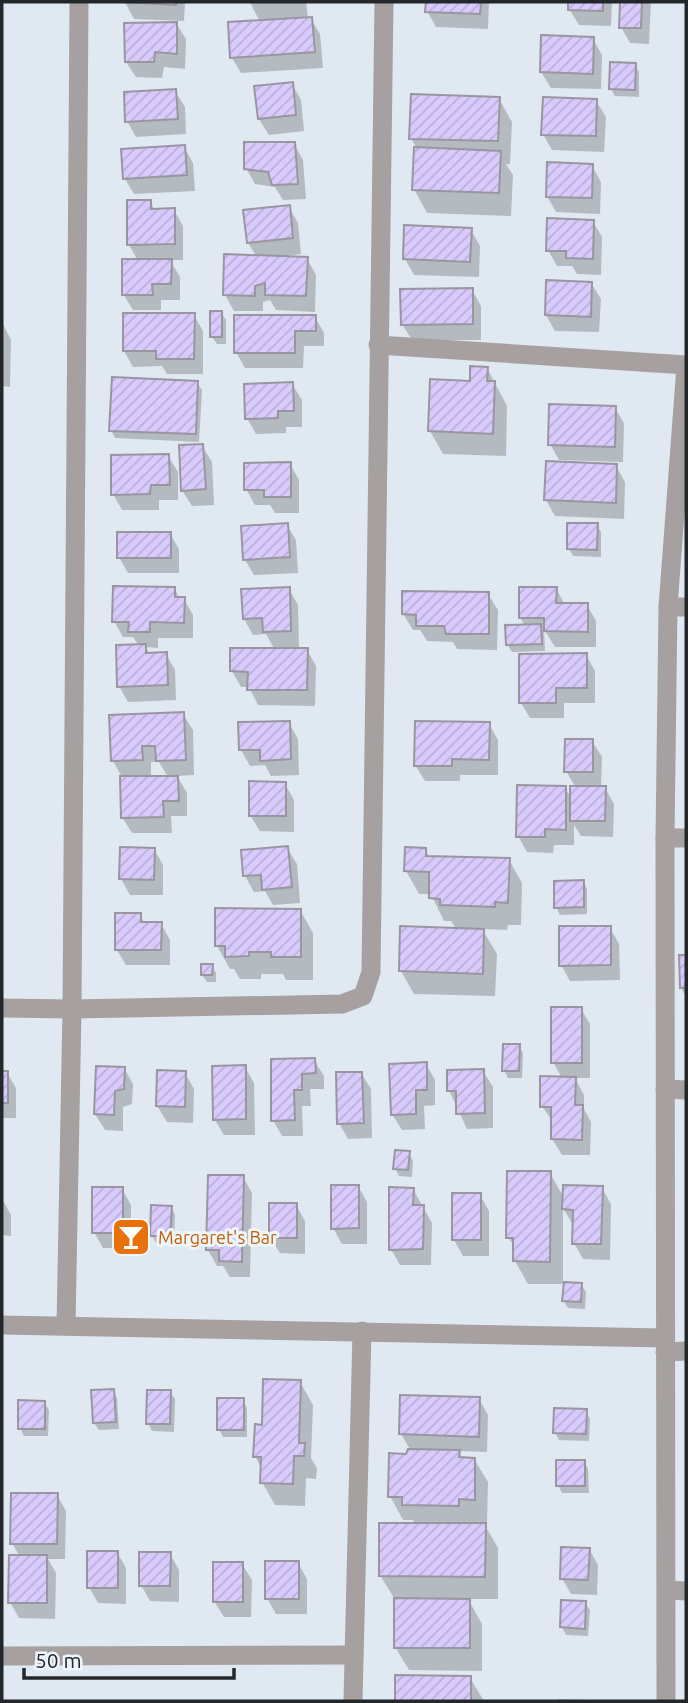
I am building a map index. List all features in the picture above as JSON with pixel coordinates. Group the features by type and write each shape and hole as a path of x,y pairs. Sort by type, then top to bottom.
{"street":[{"path":"66,1326 72,1009 79,2"},
{"path":"2,1008 342,1004 363,996 371,972 384,2"},
{"path":"378,345 686,365 665,838 665,1345 677,1590 666,1701"},
{"path":"665,838 686,838"},
{"path":"665,1089 686,1090"},
{"path":"2,1325 362,1331 665,1345 686,1352"},
{"path":"353,1701 362,1331"},
{"path":"2,1656 354,1655"}],"building":[{"path":"123,2 176,2 176,5"},
{"path":"426,2 481,2 480,14 425,12"},
{"path":"568,2 603,2 603,11 568,10"},
{"path":"620,2 642,2 641,28 619,28"},
{"path":"312,17 315,52 230,58 228,22"},
{"path":"177,22 177,54 155,52 154,62 125,62 124,23"},
{"path":"541,35 594,37 593,74 540,72"},
{"path":"610,62 636,63 635,90 609,89"},
{"path":"293,82 296,115 258,119 254,86"},
{"path":"176,89 178,119 125,122 124,92"},
{"path":"411,94 500,97 498,141 409,139"},
{"path":"543,97 597,99 596,136 541,135"},
{"path":"244,142 295,142 298,184 272,185 268,172 244,169"},
{"path":"185,145 187,175 123,179 121,149"},
{"path":"414,147 501,151 499,193 412,190"},
{"path":"547,162 593,164 592,198 546,197"},
{"path":"127,200 151,200 151,209 175,208 175,244 127,245"},
{"path":"290,205 293,238 247,243 243,210"},
{"path":"547,218 594,220 593,259 566,258 566,251 546,251"},
{"path":"404,225 472,228 470,262 403,259"},
{"path":"224,254 308,257 306,296 265,295 265,283 255,286 255,296 223,295"},
{"path":"122,259 172,259 171,284 152,284 153,295 122,295"},
{"path":"546,280 592,282 591,317 545,315"},
{"path":"473,288 473,324 401,325 400,289"},
{"path":"210,311 222,311 222,337 210,337"},
{"path":"123,313 195,313 194,359 156,359 156,351 123,351"},
{"path":"234,315 316,315 316,331 295,331 295,353 234,353"},
{"path":"470,366 488,367 487,381 495,381 493,434 428,431 430,379 470,381"},
{"path":"112,377 198,381 196,434 109,431"},
{"path":"293,382 294,411 278,411 278,418 245,419 244,384"},
{"path":"549,404 616,406 615,447 548,445"},
{"path":"203,444 206,489 181,491 179,445"},
{"path":"169,454 170,485 151,485 150,494 111,495 111,455"},
{"path":"546,461 617,464 616,503 544,500"},
{"path":"291,462 291,497 264,497 264,490 244,490 244,463"},
{"path":"288,523 290,557 243,560 241,526"},
{"path":"567,523 598,523 597,550 567,549"},
{"path":"117,532 171,532 171,558 117,558"},
{"path":"113,586 175,587 175,597 185,597 184,623 150,622 150,632 128,632 129,622 112,622"},
{"path":"290,587 291,631 263,632 262,618 243,619 241,589"},
{"path":"519,587 557,587 556,603 588,603 588,632 544,631 544,618 519,618"},
{"path":"402,591 489,592 489,634 446,634 444,626 416,626 416,615 402,614"},
{"path":"541,624 542,644 506,645 505,625"},
{"path":"146,644 146,653 167,652 168,685 117,687 116,645"},
{"path":"230,648 308,648 307,690 247,690 248,672 230,671"},
{"path":"587,653 587,688 556,688 556,703 519,703 519,654"},
{"path":"184,712 186,760 156,761 155,746 142,746 143,760 111,761 109,715"},
{"path":"290,721 291,759 260,761 260,750 239,750 238,722"},
{"path":"415,721 490,722 489,760 452,759 452,766 414,766"},
{"path":"565,739 593,739 593,772 564,772"},
{"path":"120,776 178,776 179,801 163,801 164,817 121,818"},
{"path":"249,781 286,782 286,816 249,816"},
{"path":"517,785 566,786 566,830 545,829 545,837 516,837"},
{"path":"570,786 606,786 605,821 570,821"},
{"path":"288,846 292,887 262,890 261,875 243,876 241,850"},
{"path":"120,847 155,848 154,880 119,879"},
{"path":"405,847 426,848 426,856 510,858 508,903 495,902 495,907 440,905 440,899 429,898 429,872 404,871"},
{"path":"584,880 584,907 554,908 554,881"},
{"path":"215,908 301,909 301,957 271,957 271,952 249,952 249,956 225,957 225,946 215,946"},
{"path":"115,913 141,913 141,922 162,922 161,950 115,950"},
{"path":"400,926 484,929 483,974 399,971"},
{"path":"559,926 611,926 611,965 559,966"},
{"path":"679,955 686,955 686,988 680,988"},
{"path":"201,964 213,964 212,975 201,975"},
{"path":"551,1007 582,1007 582,1063 551,1063"},
{"path":"503,1044 520,1044 519,1071 502,1071"},
{"path":"315,1058 316,1073 302,1074 302,1090 294,1090 295,1120 271,1121 271,1059"},
{"path":"427,1062 427,1090 416,1090 416,1114 391,1115 389,1064"},
{"path":"246,1065 246,1119 213,1120 212,1066"},
{"path":"96,1066 125,1067 124,1089 115,1091 114,1115 94,1114"},
{"path":"484,1069 485,1113 456,1114 456,1091 447,1091 447,1070"},
{"path":"157,1070 186,1071 185,1107 156,1106"},
{"path":"2,1071 8,1071 8,1103 2,1103"},
{"path":"336,1072 362,1072 364,1123 337,1124"},
{"path":"540,1076 576,1077 575,1105 583,1105 582,1140 551,1139 551,1107 540,1107"},
{"path":"395,1150 410,1151 408,1170 393,1169"},
{"path":"507,1171 551,1171 550,1262 513,1261 513,1238 506,1238"},
{"path":"208,1175 244,1175 242,1262 219,1261 219,1250 206,1250"},
{"path":"331,1185 359,1185 359,1228 331,1229"},
{"path":"563,1185 603,1186 601,1244 572,1244 573,1210 562,1209"},
{"path":"92,1187 123,1187 123,1233 92,1233"},
{"path":"389,1187 414,1188 413,1205 424,1205 423,1249 389,1250"},
{"path":"452,1193 481,1193 481,1240 452,1240"},
{"path":"269,1203 297,1203 297,1238 269,1238"},
{"path":"151,1205 172,1206 170,1236 150,1236"},
{"path":"564,1282 582,1283 581,1302 562,1301"},
{"path":"263,1379 301,1380 299,1443 305,1443 304,1456 294,1456 293,1484 260,1483 261,1457 253,1457 255,1424 262,1425"},
{"path":"114,1389 116,1422 93,1423 91,1390"},
{"path":"147,1390 171,1390 170,1424 146,1424"},
{"path":"400,1395 480,1397 479,1437 399,1434"},
{"path":"217,1398 244,1398 244,1430 217,1430"},
{"path":"18,1400 45,1401 45,1429 18,1429"},
{"path":"554,1408 587,1409 586,1434 553,1433"},
{"path":"408,1449 460,1450 459,1457 475,1458 475,1500 459,1499 459,1506 402,1505 402,1497 388,1497 389,1453 406,1454"},
{"path":"556,1460 585,1460 585,1486 556,1486"},
{"path":"11,1493 58,1493 57,1544 10,1544"},
{"path":"379,1523 486,1523 485,1577 379,1576"},
{"path":"561,1547 590,1548 588,1580 560,1579"},
{"path":"87,1551 118,1551 118,1588 87,1588"},
{"path":"139,1552 171,1552 170,1586 139,1586"},
{"path":"9,1555 47,1555 47,1603 8,1603"},
{"path":"265,1561 299,1561 299,1599 265,1599"},
{"path":"213,1562 243,1562 243,1602 213,1602"},
{"path":"394,1598 470,1599 470,1648 394,1648"},
{"path":"561,1600 586,1601 585,1629 560,1627"},
{"path":"395,1675 471,1676 471,1701 395,1701"}],"place":[{"name":"Margaret's Bar","path":"131,1237"}]}
